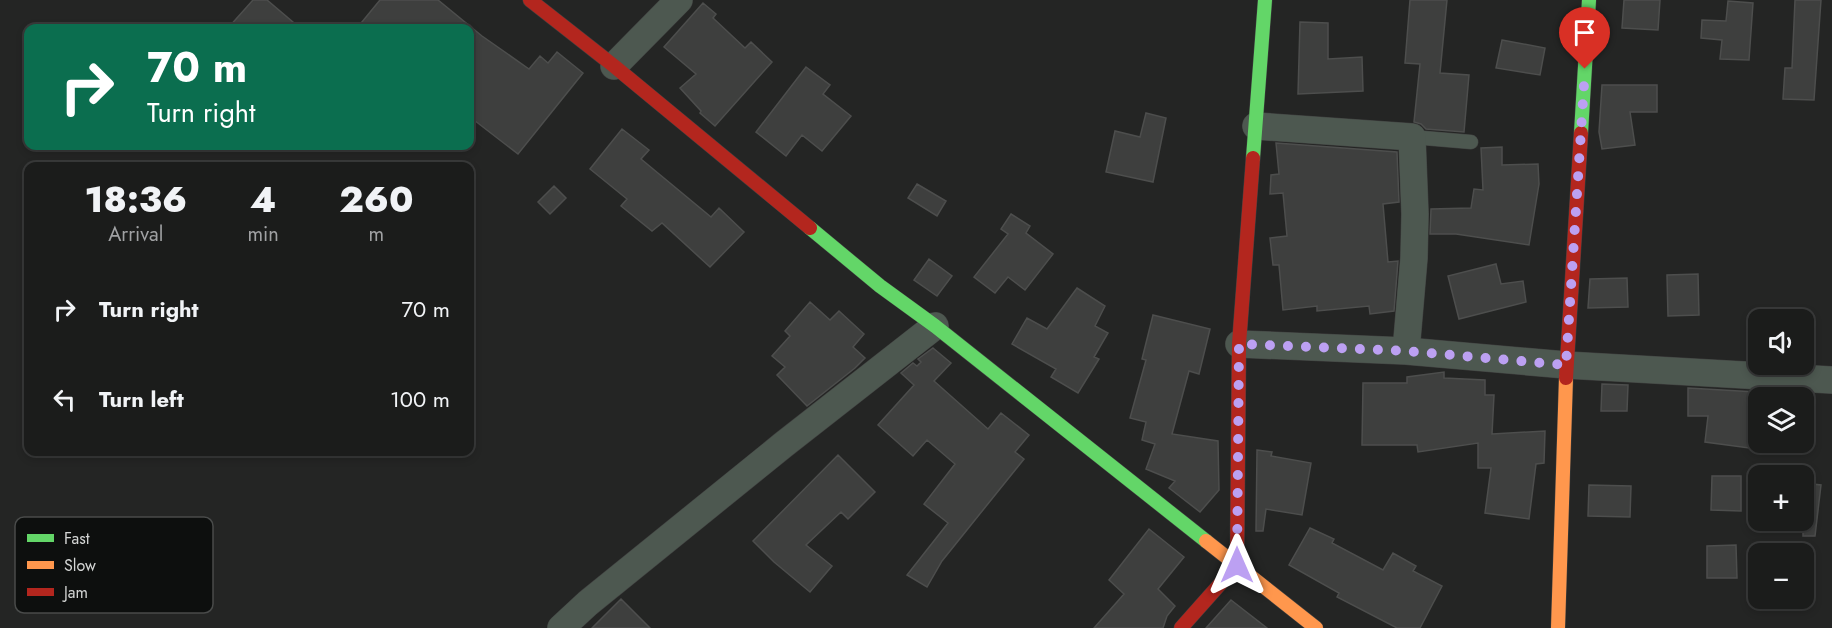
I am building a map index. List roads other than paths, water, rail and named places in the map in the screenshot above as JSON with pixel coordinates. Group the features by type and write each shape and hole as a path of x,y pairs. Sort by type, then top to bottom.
{"street":[{"path":"530,0 614,66 880,286 935,326 1316,628"},
{"path":"614,66 680,0"},
{"path":"1181,628 1237,565 1239,344 1265,0"},
{"path":"1558,628 1566,365 1589,0"},
{"path":"1256,126 1412,137 1414,258 1406,351"},
{"path":"561,628 588,603 783,445 935,326"},
{"path":"1239,344 1406,351 1566,365 1832,380"}],"lane":[{"path":"1412,137 1471,142"}]}
